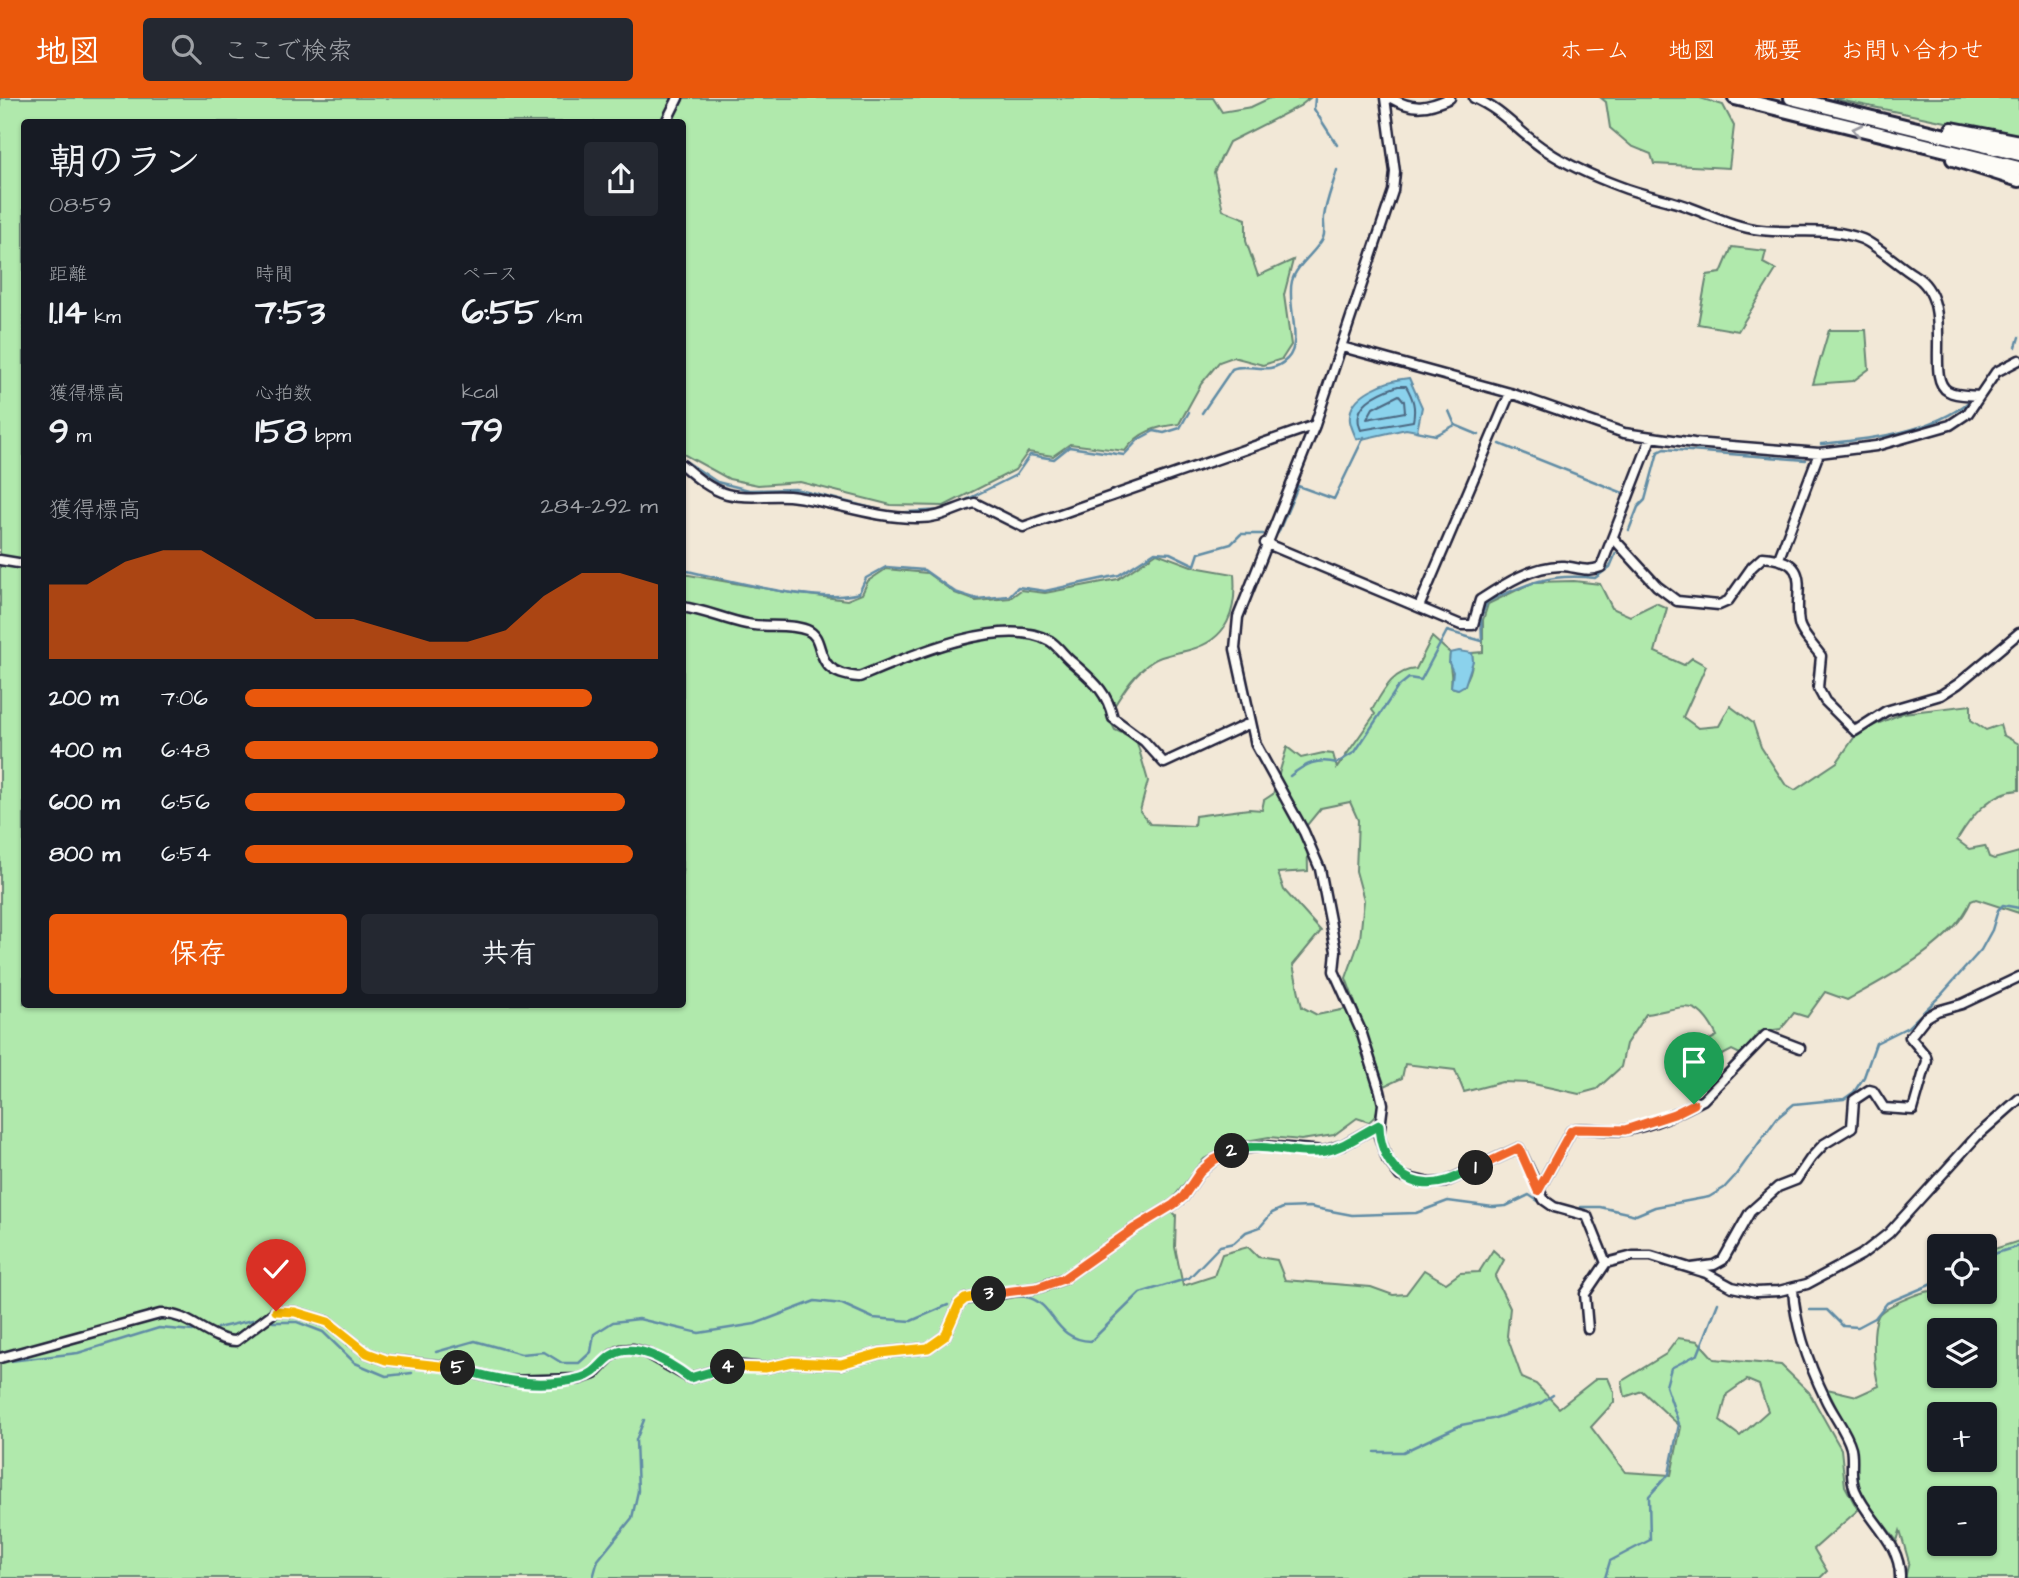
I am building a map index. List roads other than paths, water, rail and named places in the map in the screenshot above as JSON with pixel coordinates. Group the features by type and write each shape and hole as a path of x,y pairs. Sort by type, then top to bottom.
{"main road":[{"path":"1735,98 2019,167"},
{"path":"1791,98 2019,154"},
{"path":"1896,122 2019,142"},
{"path":"1892,138 2019,180"}],"street":[{"path":"668,119 678,98"},
{"path":"1385,98 1395,184 1315,425 1265,543 1238,617 1235,649 1256,746 1304,832 1320,869 1336,951 1334,971 1361,1031 1377,1080 1383,1104 1379,1125 1387,1159 1400,1176 1430,1184 1446,1182 1519,1148 1544,1200 1554,1207 1587,1216 1606,1263"},
{"path":"1391,98 1418,108 1450,98"},
{"path":"1474,98 1503,115 1547,151 1618,186 1681,204 1736,226 1805,233 1829,231 1863,239 1901,268 1917,276 1930,292 1938,310 1940,384 1948,391 1979,396"},
{"path":"1342,347 1510,393 1595,425 1651,438 1819,453 1877,446 1950,425 1968,413 1996,372 2019,360"},
{"path":"1419,607 1510,393"},
{"path":"686,468 711,488 727,494 748,497 794,496 874,514 919,518 947,515 975,503 1023,527 1315,425"},
{"path":"1265,543 1461,625 1473,625 1480,600 1501,586 1546,568 1563,566 1591,571 1601,567 1651,438"},
{"path":"1779,558 1819,453"},
{"path":"1614,539 1657,586 1677,601 1719,605 1727,601 1763,556 1779,558 1790,564 1798,574 1801,591 1800,627 1821,656 1818,688 1825,701 1855,731 1886,711 1941,695 2019,633"},
{"path":"0,560 21,564"},
{"path":"686,608 746,624 808,630 816,638 820,656 841,676 859,677 974,636 1004,632 1032,634 1052,642 1100,686 1109,702 1113,718 1144,741 1164,763 1250,723"},
{"path":"1688,1268 1714,1265 1723,1260 1750,1212 1778,1187 1796,1180 1811,1158 1825,1144 1852,1127 1854,1100 1861,1094 1873,1091 1884,1108 1913,1110 1927,1061 1910,1037 1925,1018 2019,977"},
{"path":"1538,1191 1571,1131 1625,1130 1703,1100 1766,1035 1800,1048"},
{"path":"1588,1329 1585,1294 1606,1263 1643,1255 1706,1273 1743,1291 1793,1289 1807,1284 1872,1248 1889,1233 1977,1136 2019,1099"},
{"path":"0,1358 160,1314 173,1313 222,1340 236,1341 276,1311 304,1314 328,1322 367,1353 386,1360 445,1366 505,1381 579,1379 594,1374 612,1355 621,1350 633,1349 646,1353 690,1378 734,1365 765,1368 792,1362 841,1364 880,1353 928,1348 945,1336 959,1304 965,1299 1037,1288 1063,1279 1135,1228 1173,1205 1183,1197 1200,1172 1214,1160 1233,1150 1264,1146 1324,1151 1343,1145 1379,1125"},
{"path":"1793,1289 1801,1341 1825,1399 1851,1447 1850,1476 1854,1489 1896,1552 1900,1578"}],"water":[{"path":"1409,378 1422,407 1417,431 1406,429 1356,438 1350,421 1355,403 1380,385"},
{"path":"1450,653 1472,653 1473,661 1465,685 1458,689 1451,687 1453,672 1449,663"}],"waterway":[{"path":"1315,98 1314,109 1337,145"},
{"path":"1202,413 1232,369 1273,367 1280,365 1292,352 1292,281 1298,269 1323,238 1325,211 1337,170"},
{"path":"2016,347 2019,337"},
{"path":"1821,444 1899,433 1937,421 1970,401"},
{"path":"1449,411 1455,425 1479,435"},
{"path":"956,505 1016,475 1030,455 1054,459 1069,447 1124,455 1139,439 1154,431 1164,433 1180,428 1189,412"},
{"path":"1416,431 1436,435 1455,425"},
{"path":"1278,533 1298,486 1334,499 1364,437"},
{"path":"1500,444 1623,493"},
{"path":"1629,530 1638,507 1645,500 1658,452 1664,449 1806,460"},
{"path":"686,461 717,482 749,490 795,489 892,513 943,510"},
{"path":"687,571 798,594 842,596 859,593 866,578 886,567 924,570 955,592 977,599 1009,596 1018,587 1045,591 1119,575 1155,552 1170,553 1195,565 1199,553 1231,544 1241,534 1263,534"},
{"path":"1290,776 1312,763 1337,763 1355,752 1398,687 1409,678 1421,680 1447,631 1482,641 1481,617 1487,602 1552,578 1595,578 1610,567 1616,553"},
{"path":"1581,1207 1600,1207 1636,1215 1655,1207 1709,1197 1724,1188 1777,1118 1794,1104 1844,1099 1854,1092 1864,1077 1876,1043 1908,1027 1941,995 1981,950 1992,930 1998,910 2003,905 2019,908"},
{"path":"964,1305 1007,1297 1030,1298 1045,1308 1069,1335 1091,1341 1140,1293 1189,1278 1220,1246 1234,1243 1246,1232 1260,1227 1272,1213 1283,1208 1310,1207 1352,1215 1416,1213 1448,1201 1493,1207 1506,1206 1529,1195 1550,1209"},
{"path":"1997,1253 2019,1246"},
{"path":"1810,1310 1827,1310 1843,1326 1858,1327 1875,1318 1887,1303 1927,1286"},
{"path":"436,1352 475,1341 521,1354 544,1352 562,1363 579,1363 591,1352 594,1334 613,1322 639,1319 699,1333 755,1324 815,1301 842,1304 873,1318 911,1321 948,1305"},
{"path":"1605,1578 1610,1561 1650,1540 1649,1496 1669,1474 1679,1424 1666,1386 1671,1368 1698,1354 1718,1303"},
{"path":"217,1328 257,1319"},
{"path":"273,1322 297,1322 323,1332 355,1363 386,1376 412,1373"},
{"path":"10,1361 78,1353 159,1328 193,1331"},
{"path":"1375,1452 1403,1452 1461,1425 1492,1419 1541,1403 1553,1395"},
{"path":"593,1578 598,1560 632,1518 638,1491 636,1440 644,1420"}]}
